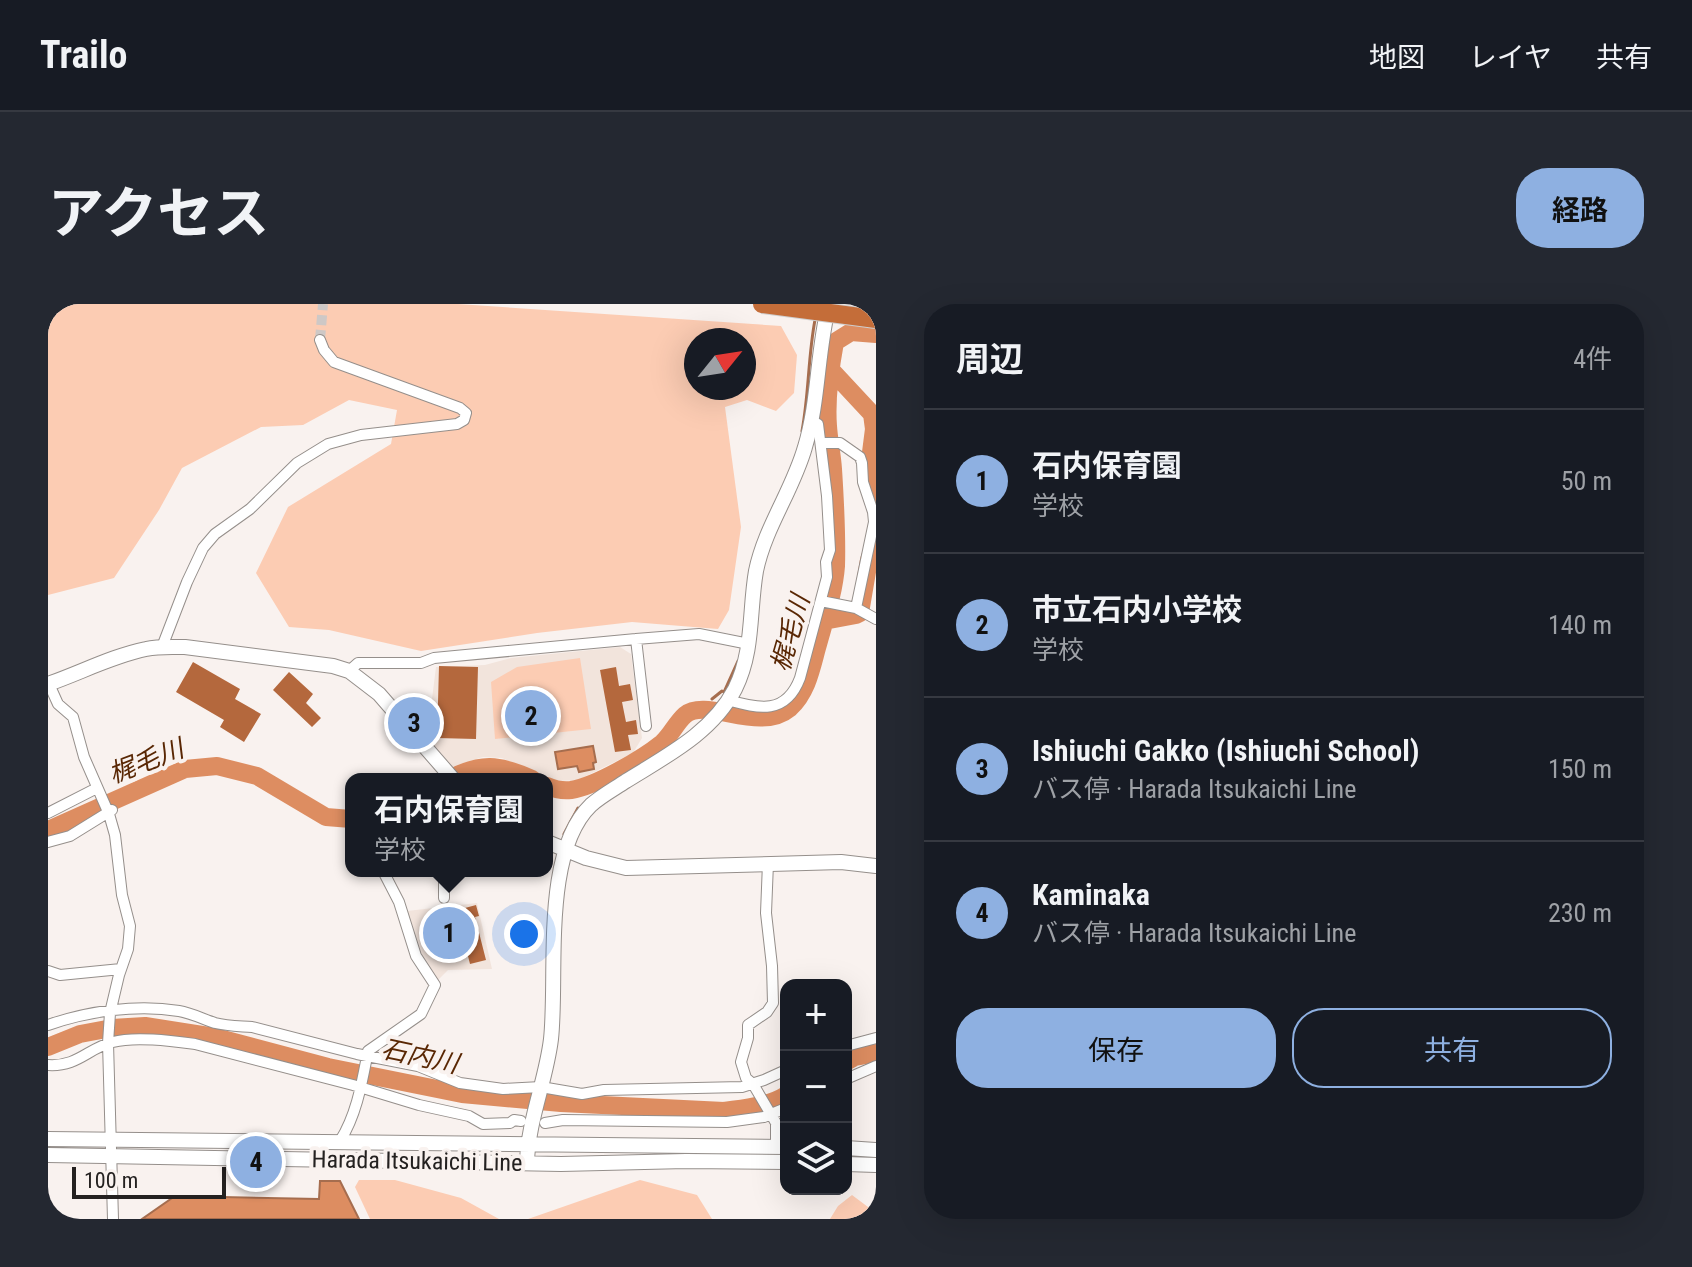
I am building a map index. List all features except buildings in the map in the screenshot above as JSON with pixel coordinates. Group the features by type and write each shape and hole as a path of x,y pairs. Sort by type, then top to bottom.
{"highway":[{"path":"762,304 876,319"}],"main road":[{"path":"527,1163 527,1144 551,1037 554,922 565,850 578,823 592,805 698,735 728,701 740,677 749,644 761,552 801,461 811,420 820,343 829,304"},
{"path":"48,684 116,658 162,647 185,647 333,666 349,671 379,694 447,773"},
{"path":"553,845 626,868 841,862 876,866"},
{"name":"Harada Itsukaichi Line","path":"48,1139 780,1147"},
{"path":"852,1148 876,1150"},
{"name":"Harada Itsukaichi Line","path":"48,1155 527,1163 780,1162"},
{"path":"852,1164 876,1165"}],"street":[{"path":"162,647 203,548 215,534 250,509 297,463 328,444 361,435 457,424 464,420 466,413 460,408 334,362 320,340"},
{"path":"728,701 766,708 781,703 793,692 823,601 830,550 826,483 823,443 818,424 811,420"},
{"path":"823,443 839,443 861,460 864,487 873,512 859,610"},
{"path":"823,601 859,610 876,619"},
{"path":"349,671 358,663 421,663 434,658 699,634 749,644"},
{"path":"636,639 646,726"},
{"path":"48,684 58,704 73,717 84,757 97,790 110,811 122,895 130,926 128,949 111,1012 108,1042 113,1219"},
{"path":"48,813 97,790"},
{"path":"48,842 70,836 110,811"},
{"path":"768,863 766,913 773,1003 767,1012 748,1025 748,1038 741,1062 746,1078 754,1085 776,1123 780,1142"},
{"path":"340,1141 350,1122 368,1051 421,1014 435,985 416,956 399,902 386,877"},
{"path":"444,877 444,898"},
{"path":"48,971 60,975 121,969"},
{"path":"48,1025 125,1009 183,1012 211,1022 249,1027 367,1057 420,1066 468,1084 582,1094 604,1090 731,1088 754,1085 780,1073"},
{"path":"852,1044 876,1038"},
{"path":"48,1065 80,1059 108,1042 147,1040 197,1044 361,1085 419,1105 468,1116 483,1124 510,1123 514,1120 727,1122 746,1121 780,1110"},
{"path":"852,1076 876,1066"}],"shaded area":[{"path":"48,304 458,304 781,326 797,355 794,393 776,411 747,400 725,407 741,527 729,610 718,629 632,622 421,651 329,630 289,627 256,573 288,507 391,444 397,410 349,400 303,425 261,427 182,468 159,510 114,578 48,595"},
{"path":"620,647 631,654 642,738 633,753 578,780 556,781 553,773 537,773 502,758 483,757 451,767 415,725 431,707 436,667 485,665 511,658"},
{"path":"580,658 591,729 495,739 491,682 517,667"},
{"path":"593,746 594,769 579,772 577,766 558,769 555,752"},
{"path":"477,903 492,969 448,970 437,981 420,956 407,911"},
{"path":"359,1180 395,1180 461,1198 499,1219 370,1219 355,1187"},
{"path":"640,1180 697,1195 712,1219 528,1219"},
{"path":"320,1181 340,1181 359,1219 142,1219 175,1196 319,1199"},
{"path":"852,1195 876,1213 876,1219 830,1219 838,1206"}],"waterway":[{"path":"802,431 815,320"},
{"name":"梶毛川","path":"553,788 571,790 606,778 662,743 685,715 695,711 764,718 777,715 796,702 810,672 835,576 833,463 828,432 829,384 835,342 851,332 876,334"},
{"path":"831,370 872,414 874,429 868,476 876,505"},
{"path":"824,621 860,613 869,560 876,539"},
{"path":"712,699 724,692 738,661"},
{"name":"梶毛川","path":"48,830 185,769 217,766 257,776 326,817 345,819"},
{"name":"梶毛川","path":"464,773 490,767 517,773"},
{"path":"564,834 578,808"},
{"name":"石内川","path":"48,1047 80,1034 145,1026 215,1037 328,1067 462,1094 561,1103 724,1111 780,1098"},
{"name":"石内川","path":"852,1059 876,1053"}],"tunnel":[{"path":"320,340 323,304"}],"place":[{"name":"市立石内小学校","path":"531,716"},
{"name":"Ishiuchi Gakko (Ishiuchi School)","path":"414,723"},
{"name":"石内保育園","path":"449,933"},
{"name":"Kaminaka","path":"256,1162"}]}
